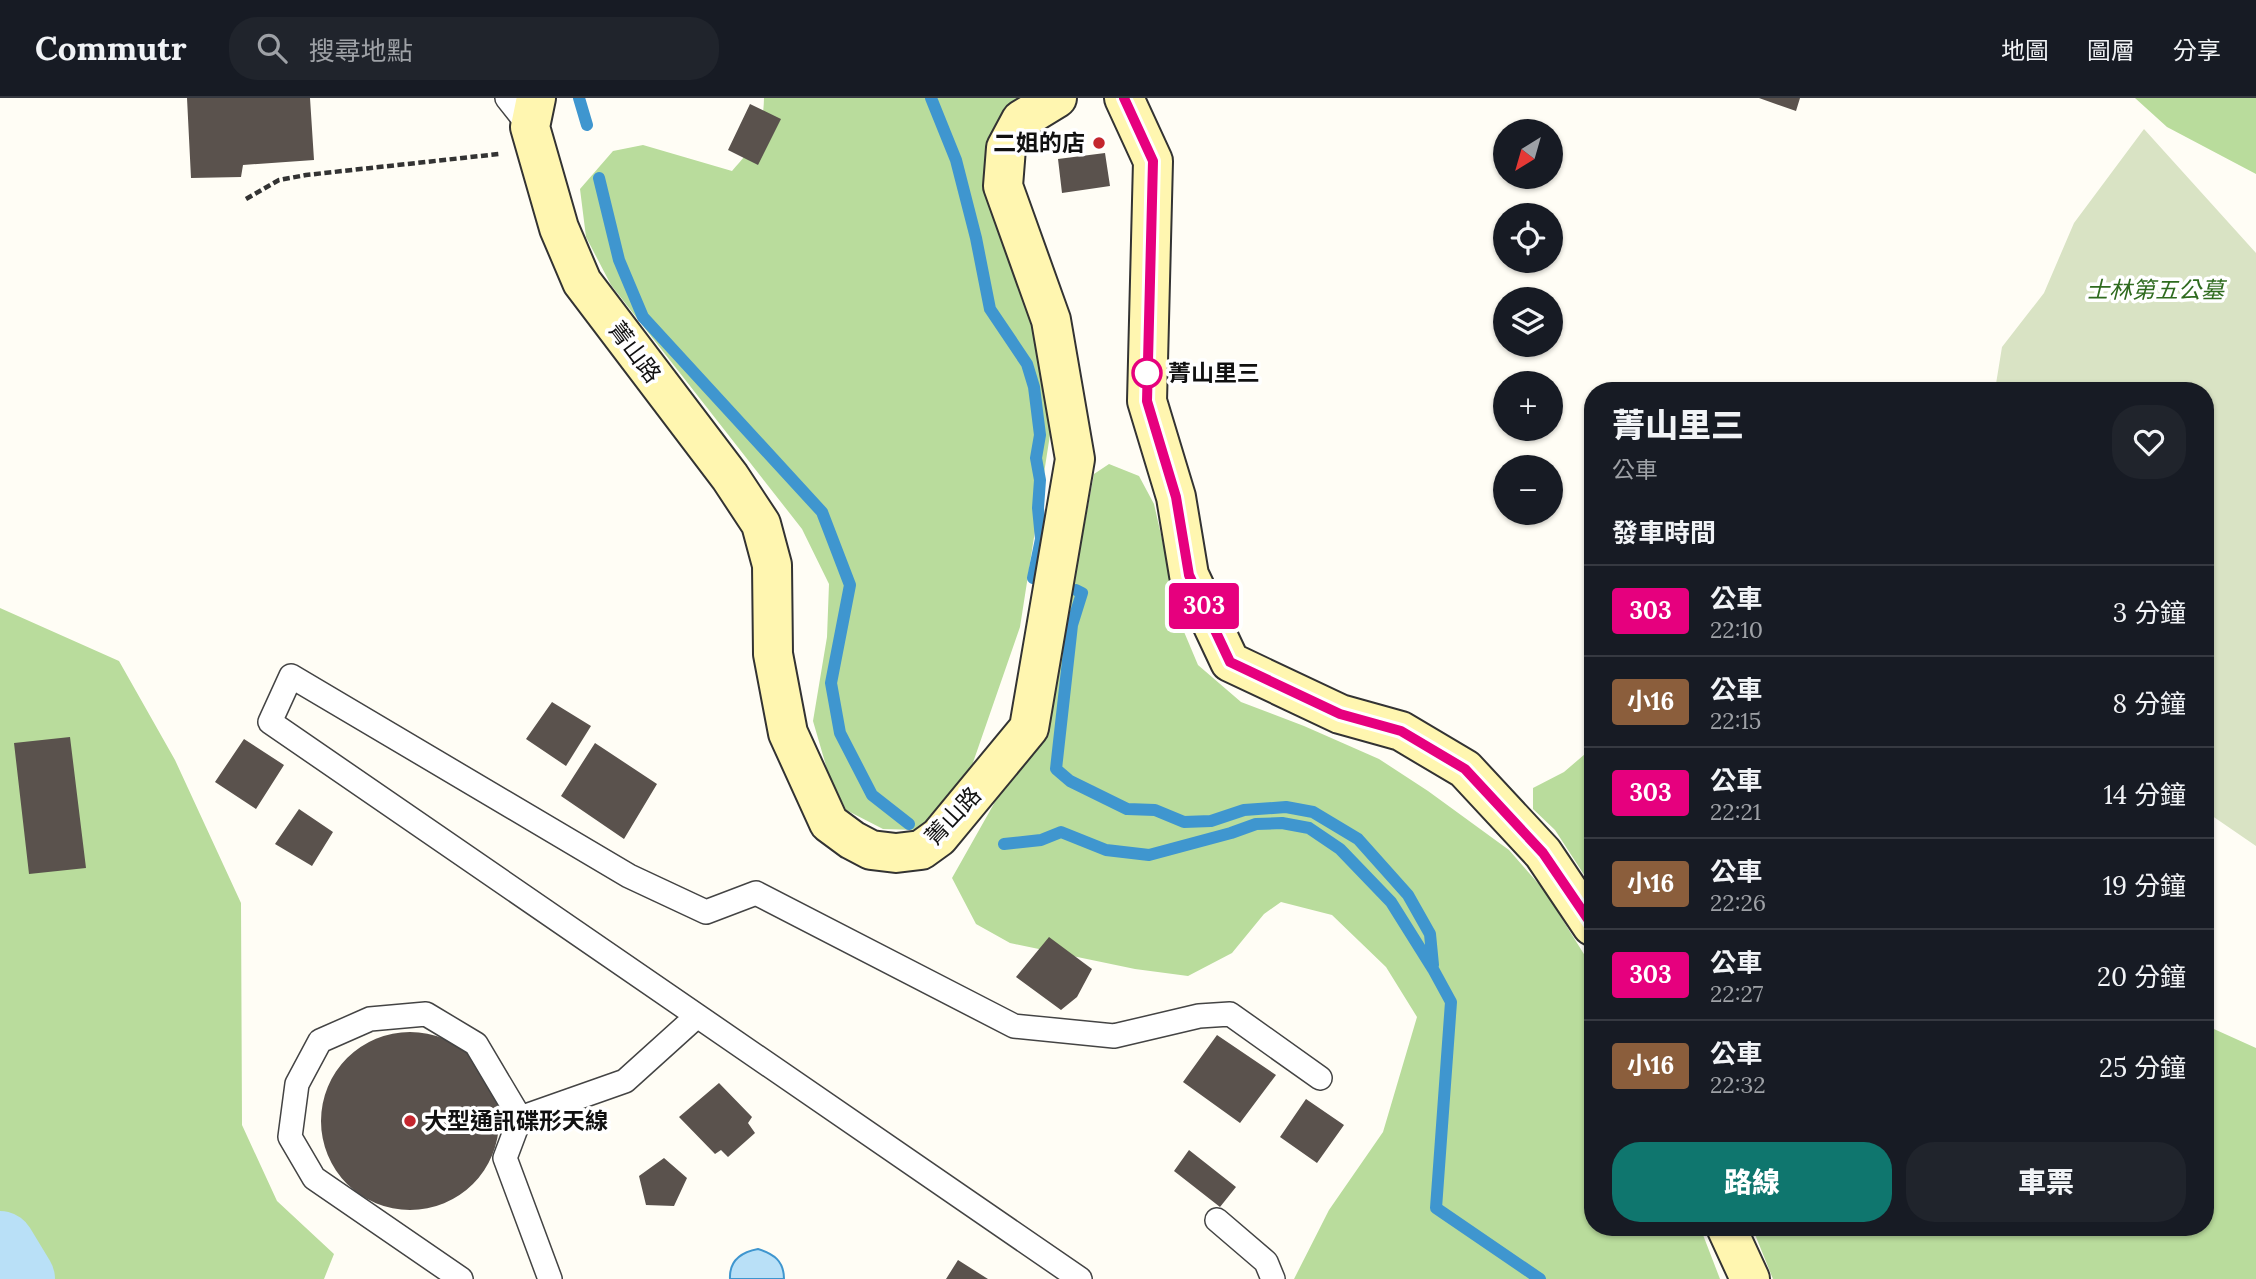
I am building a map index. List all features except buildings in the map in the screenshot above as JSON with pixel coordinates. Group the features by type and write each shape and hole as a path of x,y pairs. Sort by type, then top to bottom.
{"street":[{"name":"菁山路","path":"524,126 558,228 582,282 730,477 761,524 772,565 773,654 788,733 829,823 852,840 872,850 896,853 921,850 939,838 1029,728 1075,458 1051,320 1003,186 1006,148 1021,120 1056,98"},
{"path":"1124,98 1153,161 1147,401 1176,497 1189,575 1230,662 1340,714 1401,731 1465,769 1543,853 1584,914"},
{"path":"1730,1236 1750,1279"}],"lane":[{"path":"507,98 524,126"},
{"path":"1080,1279 270,722 291,676 629,876 706,912 755,893 1014,1027 1114,1036 1199,1016 1230,1014 1320,1078"},
{"path":"461,1279 314,1178 290,1137 297,1084 320,1041 370,1018 426,1014 476,1044 520,1118"},
{"path":"520,1118 625,1081 697,1016"},
{"path":"520,1118 505,1158 550,1279"},
{"path":"1217,1220 1266,1262 1273,1279"}],"path":[{"path":"246,199 279,180 524,126"}],"green space":[{"path":"764,98 1022,98 1003,119 1052,422 1020,627 968,777 918,830 883,829 846,810 829,776 813,721 827,637 829,584 802,529 611,285 586,237 580,189 613,151 643,145 732,171 747,154 760,130"},
{"path":"2135,98 2256,98 2256,174 2167,127"},
{"name":"士林第五公墓","path":"2144,129 2256,253 2256,846 2214,817 2214,382 1996,382 2002,347 2044,293 2074,223"},
{"path":"1109,464 1139,476 1154,504 1182,627 1198,665 1241,702 1379,759 1509,850 1544,890 1584,954 1584,1236 1703,1236 1720,1279 1294,1279 1329,1210 1383,1132 1417,1017 1386,967 1332,915 1281,902 1264,914 1232,953 1188,976 1135,969 1010,943 976,924 952,878 1000,793 1065,629 1094,474"},
{"path":"0,608 119,661 175,760 241,903 242,1125 277,1201 334,1254 324,1279 0,1279"},
{"path":"1584,755 1584,875 1555,830 1533,809 1533,788 1564,772"},
{"path":"2214,1029 2256,1048 2256,1279 1773,1279 1756,1236 2214,1236"}],"water":[{"path":"758,1249 777,1259 784,1279 730,1279 734,1262 747,1252"}],"waterway":[{"path":"579,98 587,125"},
{"path":"931,98 956,160 976,238 990,309 1027,364 1034,387 1040,435 1036,458 1040,480 1038,508 1041,539 1033,578"},
{"path":"599,178 619,260 643,317 822,512 850,585 831,683 840,733 872,795 909,824"},
{"path":"1076,590 1082,593 1072,625 1056,769 1070,781 1127,809 1155,810 1184,822 1211,821 1244,810 1286,807 1313,812 1358,839 1408,895 1430,934 1433,965"},
{"path":"1004,844 1041,840 1061,832 1106,850 1149,855 1256,824 1282,823 1309,828 1340,849 1391,902 1451,1002 1436,1208 1540,1279"},
{"path":"0,1246 20,1279"}],"bus line":[{"name":"303","path":"1124,98 1153,161 1147,401 1176,497 1189,575 1230,662 1340,714 1401,731 1465,769 1543,853 1584,913"}],"place":[{"name":"二姐的店","path":"1099,143"},
{"name":"菁山里三","path":"1147,373"},
{"name":"大型通訊碟形天線","path":"410,1121"}]}
